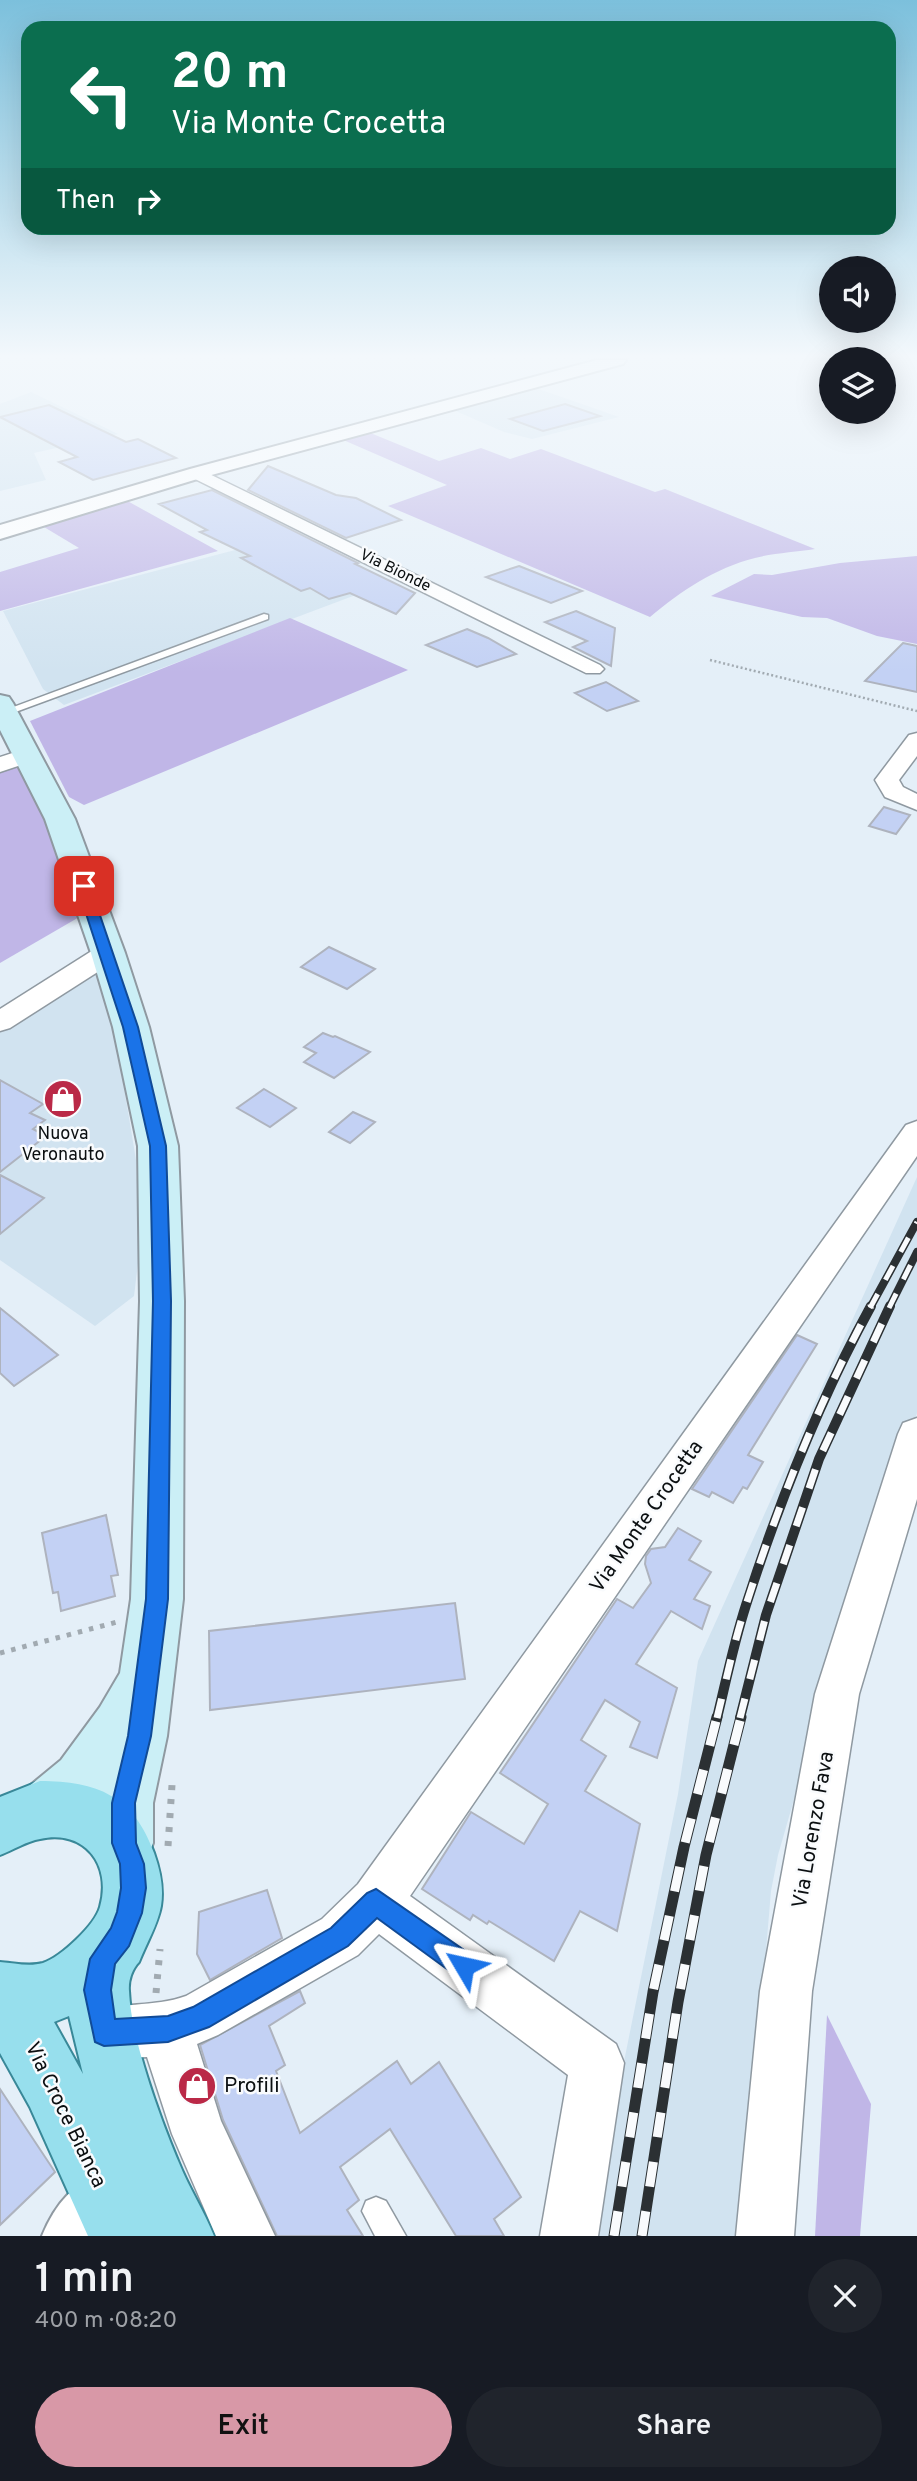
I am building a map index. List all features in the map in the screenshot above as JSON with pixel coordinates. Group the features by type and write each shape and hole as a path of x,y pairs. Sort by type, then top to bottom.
{"main road":[{"path":"3,708 14,760 60,819 108,953 131,1027 158,1146 162,1301 157,1599 139,1736 124,1803 124,1843"},
{"path":"12,1821 81,1780 120,1726 145,1678"},
{"path":"12,1821 70,1808 92,1814 110,1826 124,1843"},
{"name":"Via Croce Bianca","path":"0,1996 33,1996 71,1984 103,1959 120,1937 130,1913 134,1888 132,1864 124,1843"},
{"name":"Via Croce Bianca","path":"103,1959 97,1990 104,2033 124,2104 152,2182 179,2236"},
{"name":"Via Croce Bianca","path":"0,1996 24,2029 51,2076 103,2225"}],"street":[{"path":"0,531 229,464"},
{"name":"Via Bionde","path":"197,473 593,669"},
{"path":"917,740 887,780 893,792 917,803"},
{"path":"0,1022 108,953"},
{"name":"Via Monte Crocetta","path":"104,2033 168,2029 200,2017 340,1937 376,1902 917,1132"},
{"name":"Via Lorenzo Fava","path":"765,2236 786,1991 837,1694 917,1434"},
{"path":"376,1902 597,2063 569,2236"},
{"path":"168,2029 172,2057 218,2178 246,2236"}],"lane":[{"path":"3,708 264,617"},
{"path":"376,2211 392,2236"}],"path":[{"path":"710,660 917,710"},
{"path":"0,1653 124,1619"}],"shaded area":[{"path":"0,464 39,464 46,480 0,491"},
{"path":"399,464 582,464 655,492 665,489 815,549 762,556 740,562 712,574 650,617 388,506 447,485"},
{"path":"122,498 218,551 0,611 0,572 79,548 44,527 52,517"},
{"path":"258,544 361,593 64,705 43,689 3,611"},
{"path":"917,556 917,644 877,636 827,618 802,617 711,596 754,574 772,575 840,563"},
{"path":"290,618 408,670 84,805 69,797 30,721"},
{"path":"15,757 29,781 81,916 0,963 0,765"},
{"name":"Nuova Veronauto","path":"94,968 116,1039 136,1160 140,1247 134,1296 95,1326 0,1260 0,1029"},
{"path":"917,1177 917,1413 863,1560 778,1855 771,1891 742,2236 592,2236 613,2116 678,1794 698,1661"},
{"path":"827,2015 871,2104 860,2236 815,2236"}],"building":[{"path":"63,464 152,464 93,480"},
{"path":"268,466 336,495 356,498 401,520 346,538 248,490"},
{"path":"212,490 415,593 396,614 350,593 329,599 310,588 301,591 241,558 250,556 200,532 207,530 159,504"},
{"path":"519,566 582,591 551,603 486,577"},
{"path":"576,611 615,628 611,666 573,647 587,641 545,622"},
{"path":"467,629 516,654 477,667 426,645"},
{"path":"903,643 917,646 917,692 865,681"},
{"path":"606,682 638,701 607,711 575,693"},
{"path":"884,807 910,815 896,834 869,826"},
{"path":"329,947 375,969 347,989 301,967"},
{"path":"323,1033 370,1052 334,1078 304,1062 316,1053 304,1047"},
{"path":"0,1080 43,1104 30,1113 45,1120 33,1129 46,1136 0,1172"},
{"path":"264,1089 296,1108 270,1127 237,1108"},
{"path":"353,1112 375,1122 350,1143 329,1132"},
{"path":"0,1175 44,1198 0,1234"},
{"path":"0,1308 58,1355 14,1386 0,1373"},
{"path":"797,1335 817,1344 748,1455 763,1462 747,1489 743,1487 733,1503 712,1492 709,1497 692,1489"},
{"path":"106,1515 118,1575 111,1576 115,1596 61,1611 58,1592 53,1593 42,1533"},
{"path":"678,1528 701,1541 689,1560 711,1572 694,1599 710,1606 702,1629 671,1611 636,1664 677,1688 657,1758 630,1747 640,1722 605,1700 581,1740 606,1756 585,1791 640,1824 617,1931 580,1911 554,1961 489,1921 487,1924 473,1915 470,1920 422,1889 471,1812 524,1844 548,1804 500,1773 617,1599 633,1608 651,1583 645,1564 646,1556 651,1549 665,1547"},
{"path":"455,1603 465,1679 210,1710 209,1631"},
{"path":"267,1890 282,1938 210,1980 197,1954 199,1912"},
{"path":"300,1991 305,2003 269,2026 285,2065 276,2071 300,2133 397,2061 411,2084 439,2062 521,2197 494,2219 504,2236 456,2236 390,2129 340,2167 359,2200 347,2210 363,2236 277,2236 223,2120 200,2045"},
{"path":"0,2089 55,2172 0,2225"}],"railway":[{"path":"870,1308 917,1222"},
{"path":"890,1306 917,1252"},
{"path":"717,1718 742,1619 786,1490 834,1378 871,1306"},
{"path":"740,1718 766,1615 819,1459 890,1306"},
{"path":"614,2236 653,1992 684,1847 717,1717"},
{"path":"642,2236 678,2002 706,1855 741,1717"}],"place":[{"name":"Nuova Veronauto","path":"63,1099"},
{"name":"Profili","path":"197,2086"}],"route":[{"path":"84,886 131,1027 158,1146 162,1301 157,1599 139,1736 124,1803 124,1843 132,1864 134,1888 130,1913 120,1937 103,1959 97,1990 104,2033 168,2029 200,2017 340,1937 376,1902 464,1966"}]}
